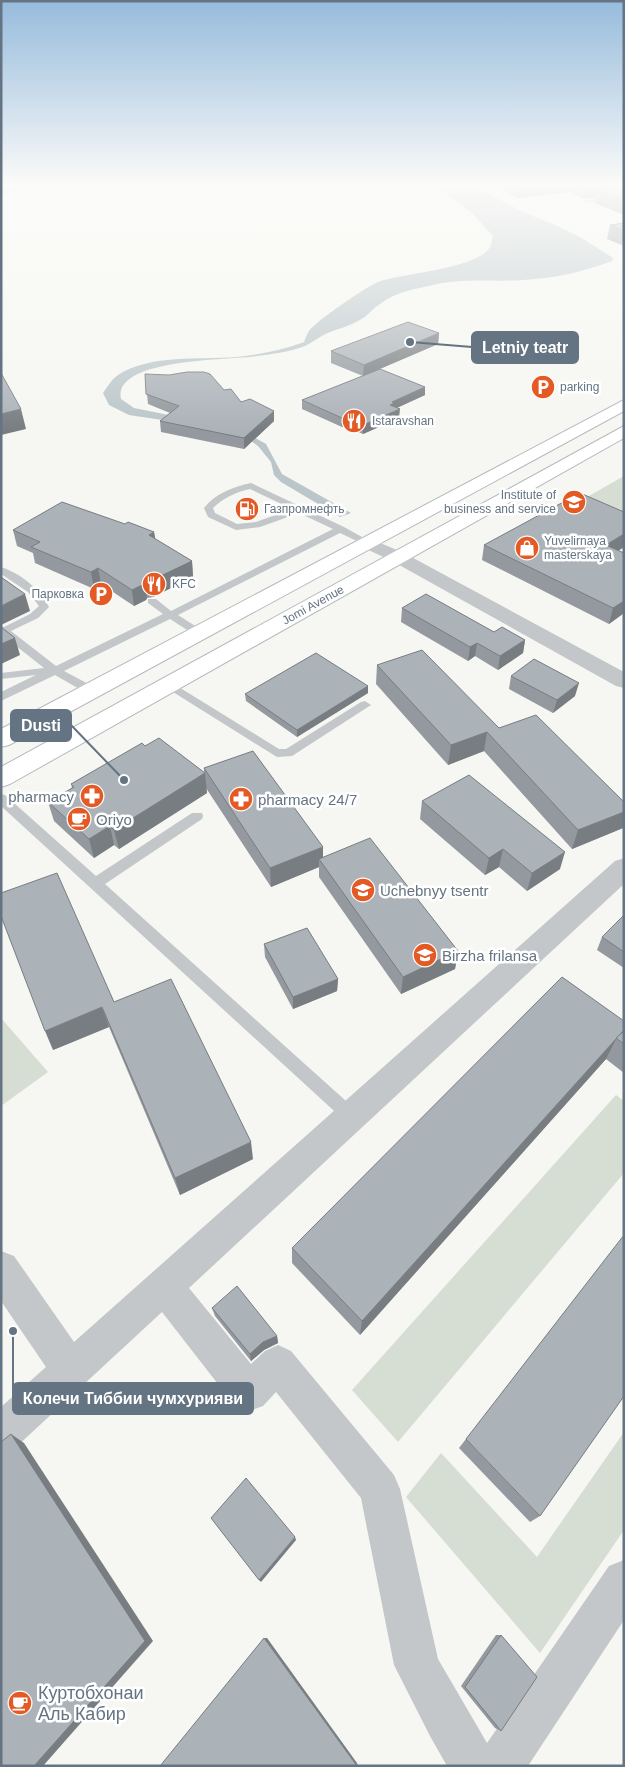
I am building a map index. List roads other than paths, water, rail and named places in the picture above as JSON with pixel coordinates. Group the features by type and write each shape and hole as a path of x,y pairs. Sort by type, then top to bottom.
{"main road":[{"name":"Jomi Avenue","path":"1,739 92,692 366,542 624,405"},
{"name":"Jomi Avenue","path":"1,778 624,431"}],"street":[{"path":"366,542 398,557 624,681"},
{"path":"1,1434 624,868"},
{"path":"1,1269 71,1372"},
{"path":"164,1286 249,1392 278,1364 380,1489 417,1665 446,1720 474,1766"},
{"path":"500,1766 624,1581"}],"lane":[{"path":"300,509 257,525 236,527 211,515 208,508 214,500 225,494 251,486 300,509 366,542"},
{"path":"1,697 341,529"},
{"path":"1,570 33,592 44,606 34,616 2,630 54,670 92,692"},
{"path":"152,601 199,633"},
{"path":"1,676 54,670"},
{"path":"169,684 277,753 288,752 365,705"},
{"path":"1,798 350,1115"},
{"path":"94,884 197,816"}],"place":[{"name":"Letniy teatr","path":"410,342"},
{"name":"parking","path":"543,387"},
{"name":"Istaravshan","path":"354,421"},
{"name":"Institute of business and service","path":"574,502"},
{"name":"Газпромнефть","path":"247,509"},
{"name":"Yuvelirnaya masterskaya","path":"527,548"},
{"name":"KFC","path":"154,584"},
{"name":"Парковка","path":"101,594"},
{"name":"Dusti","path":"124,780"},
{"name":"pharmacy","path":"92,796"},
{"name":"pharmacy 24/7","path":"241,799"},
{"name":"Oriyo","path":"79,819"},
{"name":"Uchebnyy tsentr","path":"363,890"},
{"name":"Birzha frilansa","path":"425,955"},
{"name":"Колечи Тиббии чумхурияви","path":"13,1331"},
{"name":"Куртобхонаи Аль Кабир","path":"20,1703"}]}
